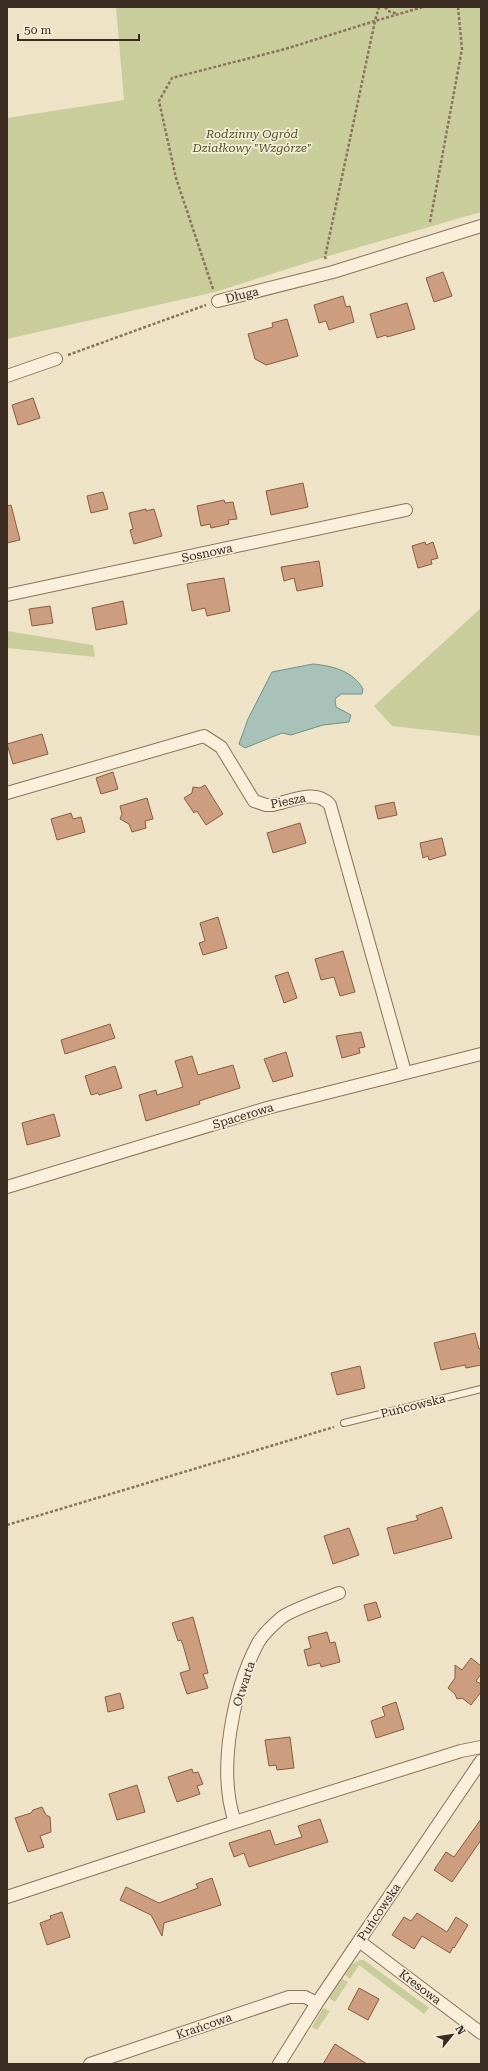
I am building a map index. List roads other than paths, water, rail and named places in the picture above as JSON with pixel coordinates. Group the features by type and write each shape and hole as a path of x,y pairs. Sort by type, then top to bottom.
{"street":[{"name":"Długa","path":"218,301 333,272 481,226"},
{"path":"7,376 56,359"},
{"name":"Sosnowa","path":"7,596 406,510"},
{"name":"Piesza","path":"7,793 204,736 221,747 254,801 260,804 273,805 314,796 326,800 330,805 405,1072"},
{"name":"Spacerowa","path":"7,1187 266,1108 481,1054"},
{"name":"Otwarta","path":"235,1822 232,1813 227,1776 228,1744 239,1693 259,1642 282,1617 339,1593"},
{"path":"7,1897 235,1822 461,1751 481,1747"},
{"name":"Puńcowska","path":"279,2064 316,2003 481,1761"},
{"name":"Kresowa","path":"359,1941 481,2033"},
{"name":"Krańcowa","path":"90,2064 289,1997 305,1997 316,2003"}],"lane":[{"name":"Puńcowska","path":"344,1424 481,1389"}],"water":[{"path":"313,664 342,670 354,678 363,689 362,694 341,694 335,699 336,707 351,715 349,722 323,725 291,735 282,733 245,748 239,744 248,719 272,672"}],"park label":[{"name":"Rodzinny Ogród Działkowy \"Wzgórze\"","path":"252,141"}]}
